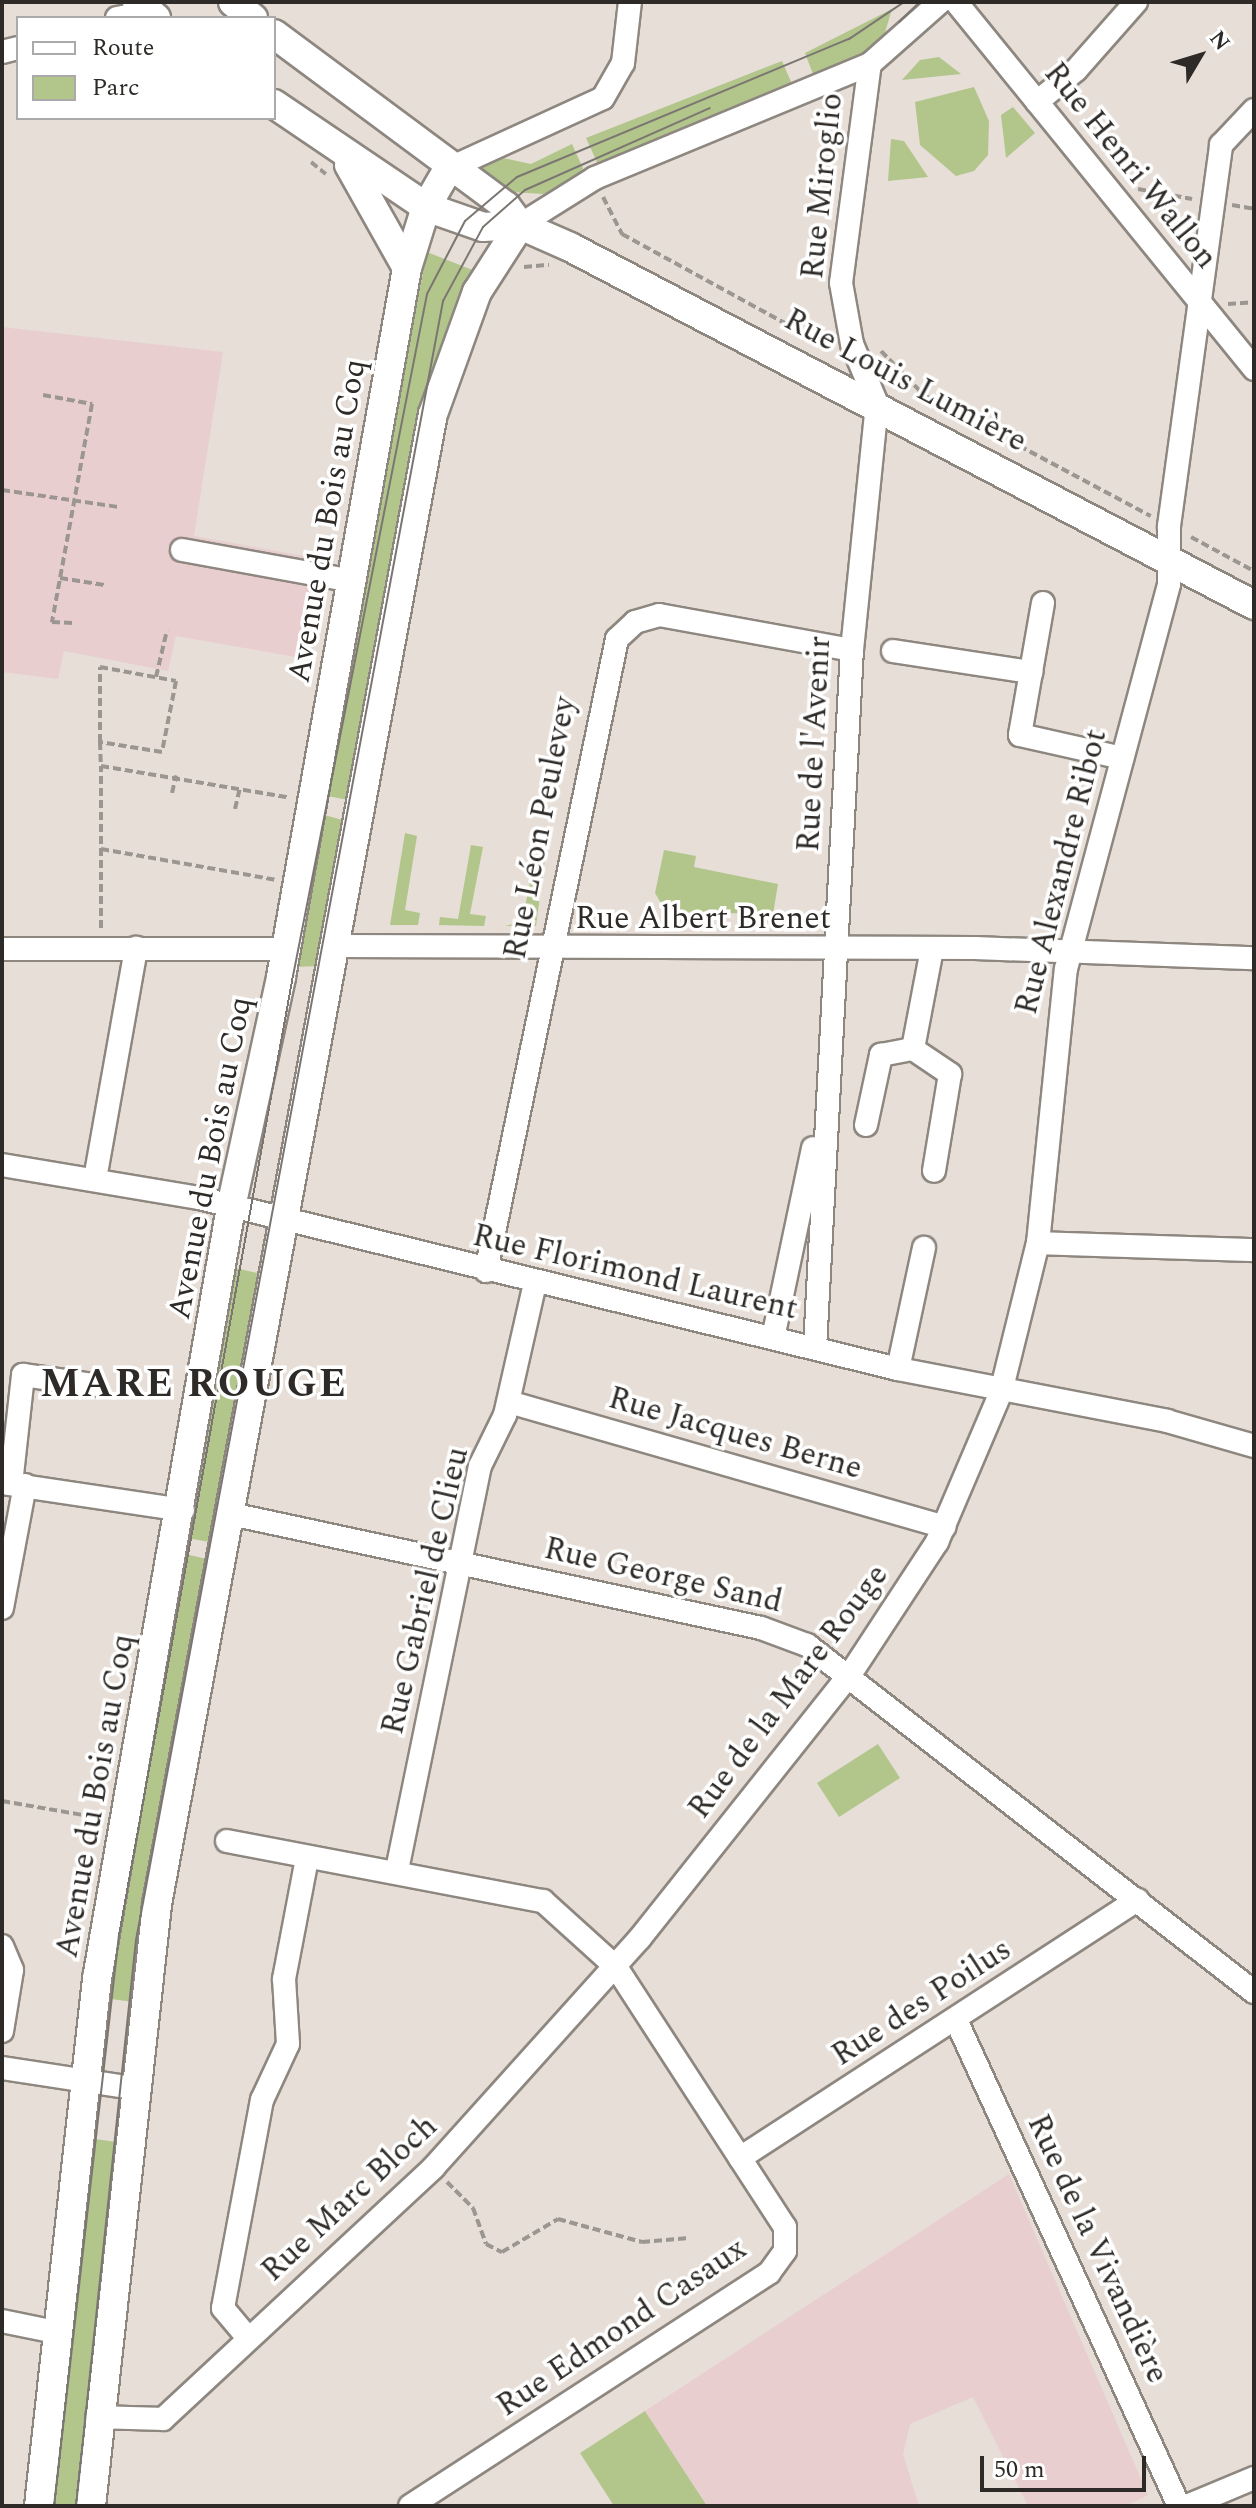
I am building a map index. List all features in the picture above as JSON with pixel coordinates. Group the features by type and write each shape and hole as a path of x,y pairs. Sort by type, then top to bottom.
{"main road":[{"path":"233,2 250,16"},
{"path":"276,36 448,169 506,206 520,225"},
{"path":"276,105 339,152 426,207 483,227 520,225"},
{"path":"339,152 407,268"},
{"name":"Avenue du Bois au Coq","path":"39,2506 85,2081 126,1823 183,1510 231,1207 286,949 407,268 426,207 448,169"},
{"path":"91,2506 97,2417 132,2088 157,1904 433,414 477,292 520,225"},
{"name":"Rue Louis Lumière","path":"520,225 877,404 1254,605"}],"street":[{"path":"448,169 603,98 623,63 630,2"},
{"path":"520,225 595,178 870,64 940,2"},
{"name":"Rue Henri Wallon","path":"956,2 1254,369"},
{"path":"1037,102 1076,70 1136,2"},
{"path":"126,16 147,11"},
{"name":"Rue Miroglio","path":"870,64 841,283 854,350 877,404"},
{"name":"Rue Alexandre Ribot","path":"1001,1392 1038,1243 1055,1024 1169,559 1169,526 1221,145 1254,110"},
{"name":"Rue de l'Avenir","path":"815,1348 826,1089 852,650 877,404"},
{"path":"182,550 352,581"},
{"path":"1043,603 1020,735 1122,758"},
{"name":"Rue Léon Peulevey","path":"486,1271 608,657 625,631 659,615 852,650"},
{"path":"893,651 1031,672"},
{"name":"Rue Albert Brenet","path":"335,946 548,952 932,949 1254,958"},
{"path":"95,1179 136,948"},
{"path":"2,949 286,949"},
{"path":"913,1049 932,949"},
{"path":"866,1125 881,1055 913,1049 950,1074 934,1171"},
{"name":"Rue de l'Avenir","path":"773,1338 826,1089"},
{"name":"Rue Florimond Laurent","path":"2,1165 95,1179 231,1207 285,1223 898,1369 1001,1392 1167,1421 1254,1446"},
{"path":"1038,1243 1254,1250"},
{"path":"898,1369 924,1248"},
{"name":"Rue Gabriel de Clieu","path":"397,1870 480,1466 509,1402 535,1283"},
{"path":"2,1608 23,1375 94,1385"},
{"name":"Rue de la Mare Rouge","path":"616,1967 851,1673 944,1527 1001,1392"},
{"name":"Rue Jacques Berne","path":"509,1402 944,1527"},
{"path":"13,1484 183,1510"},
{"name":"Rue George Sand","path":"231,1514 761,1628 851,1673 1254,1992"},
{"path":"227,1841 307,1858 397,1870 543,1901 616,1967"},
{"path":"248,2338 223,2308 262,2100 288,2044 284,1979 307,1858"},
{"name":"Rue des Poilus","path":"740,2158 1138,1900"},
{"path":"2,1946 12,1970 2,2031"},
{"name":"Rue Edmond Casaux","path":"410,2506 769,2273 785,2251 785,2227 616,1967"},
{"name":"Rue Marc Bloch","path":"97,2417 163,2419 433,2168 616,1967"},
{"name":"Rue de la Vivandière","path":"956,2020 1179,2506"},
{"path":"2,2068 132,2088"},
{"path":"2,2321 56,2332"},
{"path":"1187,2506 1254,2478"}],"path":[{"path":"303,155 339,184"},
{"path":"1104,184 1254,209"},
{"path":"602,195 622,234 842,355 875,340 896,372 924,395 1254,571"},
{"path":"43,395 92,404 52,622 73,623"},
{"path":"2,490 118,507"},
{"path":"60,578 104,585"},
{"path":"156,677 167,630"},
{"path":"100,742 162,752 176,681 100,667 100,742 101,766 100,948"},
{"path":"101,766 176,775 301,800"},
{"path":"172,793 176,775"},
{"path":"235,809 240,788"},
{"path":"101,849 286,881"},
{"path":"2,1801 126,1823"},
{"path":"433,2168 473,2208 486,2244 502,2252 558,2219 642,2242 689,2238"}],"shaded area":[{"path":"2,327 223,352 194,536 320,559 301,658 176,636 168,671 64,651 58,679 2,672"},
{"path":"1009,2174 1148,2495 1126,2506 1028,2506 973,2397 910,2424 903,2454 919,2506 707,2506 645,2411"}],"green space":[{"path":"892,9 881,46 816,82 805,53"},
{"path":"939,57 961,74 902,80 920,60"},
{"path":"782,61 795,91 600,169 586,138"},
{"path":"974,87 989,121 988,155 974,171 956,176 920,145 915,102"},
{"path":"1013,107 1035,133 1006,158 1001,115"},
{"path":"891,139 904,141 928,177 888,181"},
{"path":"572,144 586,175 543,194 510,192 469,168 498,157 531,164"},
{"path":"427,252 475,271 441,347 427,407 354,801 322,795"},
{"path":"317,813 350,822 324,966 290,967"},
{"path":"405,833 417,836 405,910 420,913 418,925 390,925"},
{"path":"471,845 483,847 470,914 486,916 484,926 439,925 440,917 458,919"},
{"path":"664,850 696,856 694,867 778,884 773,914 666,912 655,893"},
{"path":"535,857 545,859 536,926 505,926 522,922"},
{"path":"235,1268 266,1275 215,1543 187,1538"},
{"path":"185,1554 211,1560 133,2002 104,1998"},
{"path":"878,1744 900,1778 839,1817 817,1783"},
{"path":"88,2138 116,2142 83,2506 50,2506"},
{"path":"645,2411 707,2506 614,2506 580,2453"}],"tram line":[{"path":"54,2506 119,1935 293,976 427,294 465,221 517,177 849,39 904,2"},
{"path":"899,22 920,2"},
{"path":"76,2506 136,1940 443,301 483,227 525,190 710,108"}],"district":[{"name":"MARE ROUGE","path":"194,1385"}]}
